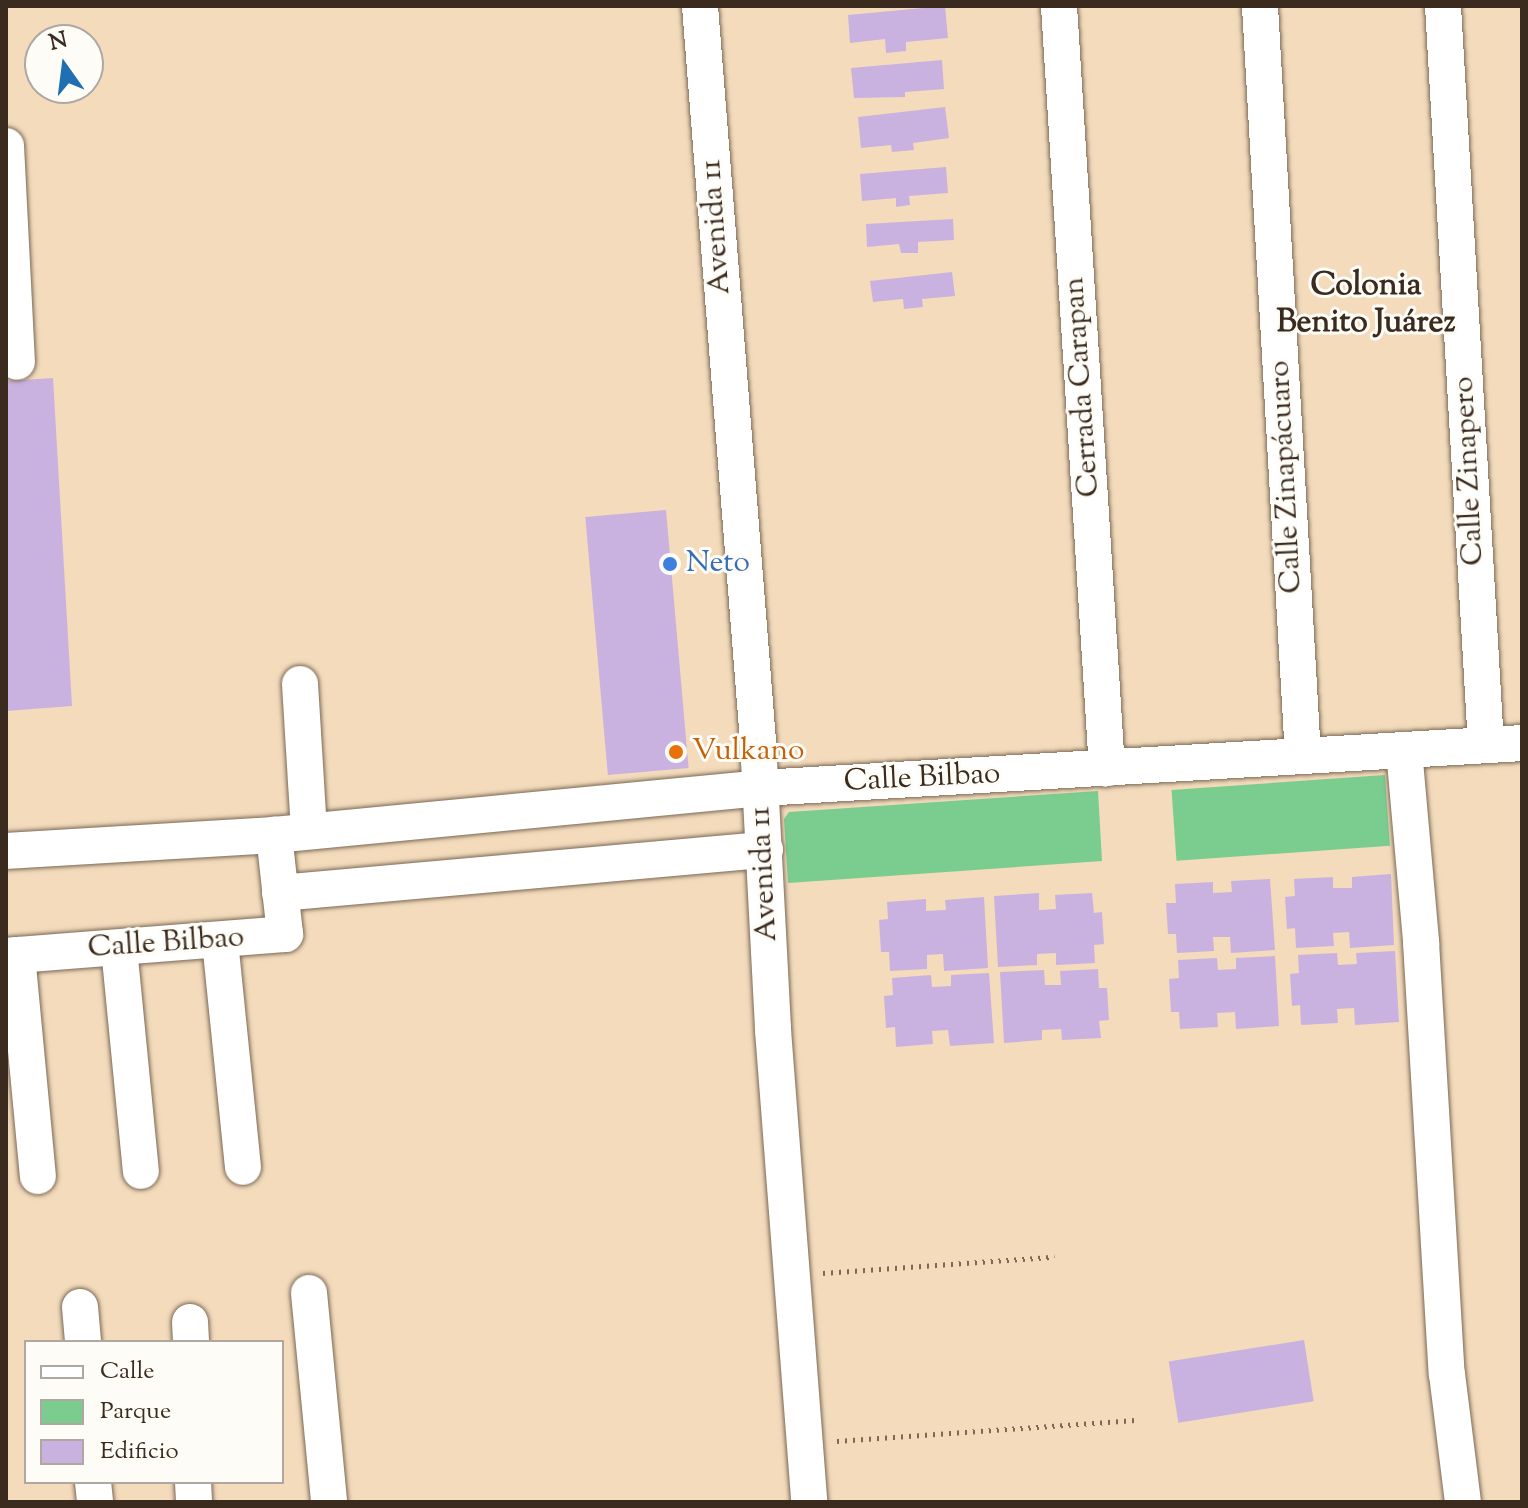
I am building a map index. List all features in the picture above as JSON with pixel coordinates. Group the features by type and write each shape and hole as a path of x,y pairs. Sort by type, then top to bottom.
{"street":[{"name":"Avenida 11","path":"700,6 761,788 773,1030 809,1502"},
{"name":"Cerrada Carapan","path":"1059,6 1107,768"},
{"name":"Calle Zinapácuaro","path":"1260,6 1303,756"},
{"name":"Calle Zinapero","path":"1443,6 1486,745"},
{"path":"6,146 17,362"},
{"path":"292,833 300,684"},
{"name":"Calle Bilbao","path":"6,851 292,833 761,788 1522,743"},
{"path":"1404,750 1421,942 1447,1374 1463,1502"},
{"name":"Calle Bilbao","path":"11,956 285,934 280,893 292,833"},
{"path":"280,893 765,850"},
{"path":"220,941 243,1167"},
{"path":"119,948 141,1171"},
{"path":"11,956 38,1176"},
{"path":"309,1293 329,1502"}],"path":[{"path":"793,1276 1054,1257"},
{"path":"805,1444 1139,1420"}],"green space":[{"path":"1385,775 1390,846 1176,861 1172,790"},
{"path":"1098,791 1102,861 788,883 784,819 789,812"}],"building":[{"path":"945,6 948,38 906,42 906,51 886,53 885,39 850,43 848,15"},
{"path":"942,60 944,89 905,92 905,97 854,98 851,68"},
{"path":"945,107 949,138 913,143 914,150 892,152 891,145 861,148 858,117"},
{"path":"946,167 948,193 909,196 910,205 896,207 896,198 862,201 860,174"},
{"path":"953,219 954,240 918,242 918,253 901,253 899,244 867,247 866,224"},
{"path":"952,272 955,296 922,299 923,307 904,309 903,299 873,302 870,281"},
{"path":"53,378 72,706 6,711 6,381"},
{"path":"666,510 689,768 608,775 585,517"},
{"path":"1391,874 1394,945 1350,948 1349,932 1333,933 1334,946 1296,948 1295,928 1287,929 1285,897 1295,896 1294,879 1333,877 1333,888 1352,888 1352,877"},
{"path":"1270,879 1275,950 1231,953 1230,937 1213,937 1214,951 1177,953 1176,934 1168,934 1166,903 1176,903 1175,884 1213,882 1213,893 1232,892 1231,881"},
{"path":"1039,893 1039,910 1056,909 1055,895 1092,893 1094,913 1102,912 1104,944 1094,945 1095,963 1056,965 1056,953 1037,954 1037,965 998,967 994,896"},
{"path":"984,897 988,968 944,971 943,954 927,955 927,969 890,971 889,952 881,952 879,920 888,919 887,902 926,899 926,911 946,910 945,900"},
{"path":"1395,951 1399,1022 1355,1025 1354,1008 1337,1009 1338,1023 1301,1025 1300,1005 1292,1006 1290,974 1299,973 1298,955 1337,953 1338,965 1357,964 1356,953"},
{"path":"1275,956 1279,1026 1236,1029 1235,1012 1217,1013 1218,1027 1180,1029 1179,1012 1171,1012 1169,979 1179,978 1178,960 1217,958 1218,970 1236,969 1236,958"},
{"path":"1098,969 1099,988 1107,988 1109,1020 1099,1021 1101,1038 1062,1040 1061,1029 1042,1030 1042,1040 1004,1043 1000,972 1044,970 1045,985 1061,985 1060,971"},
{"path":"989,973 994,1043 950,1046 948,1030 932,1031 933,1044 896,1047 895,1027 886,1028 884,996 893,995 892,978 931,975 932,987 951,986 951,975"},
{"path":"1304,1340 1314,1401 1178,1423 1169,1361"}],"place":[{"name":"Neto","path":"670,564"},
{"name":"Vulkano","path":"676,752"}],"district":[{"name":"Colonia Benito Juárez","path":"1366,306"}]}
